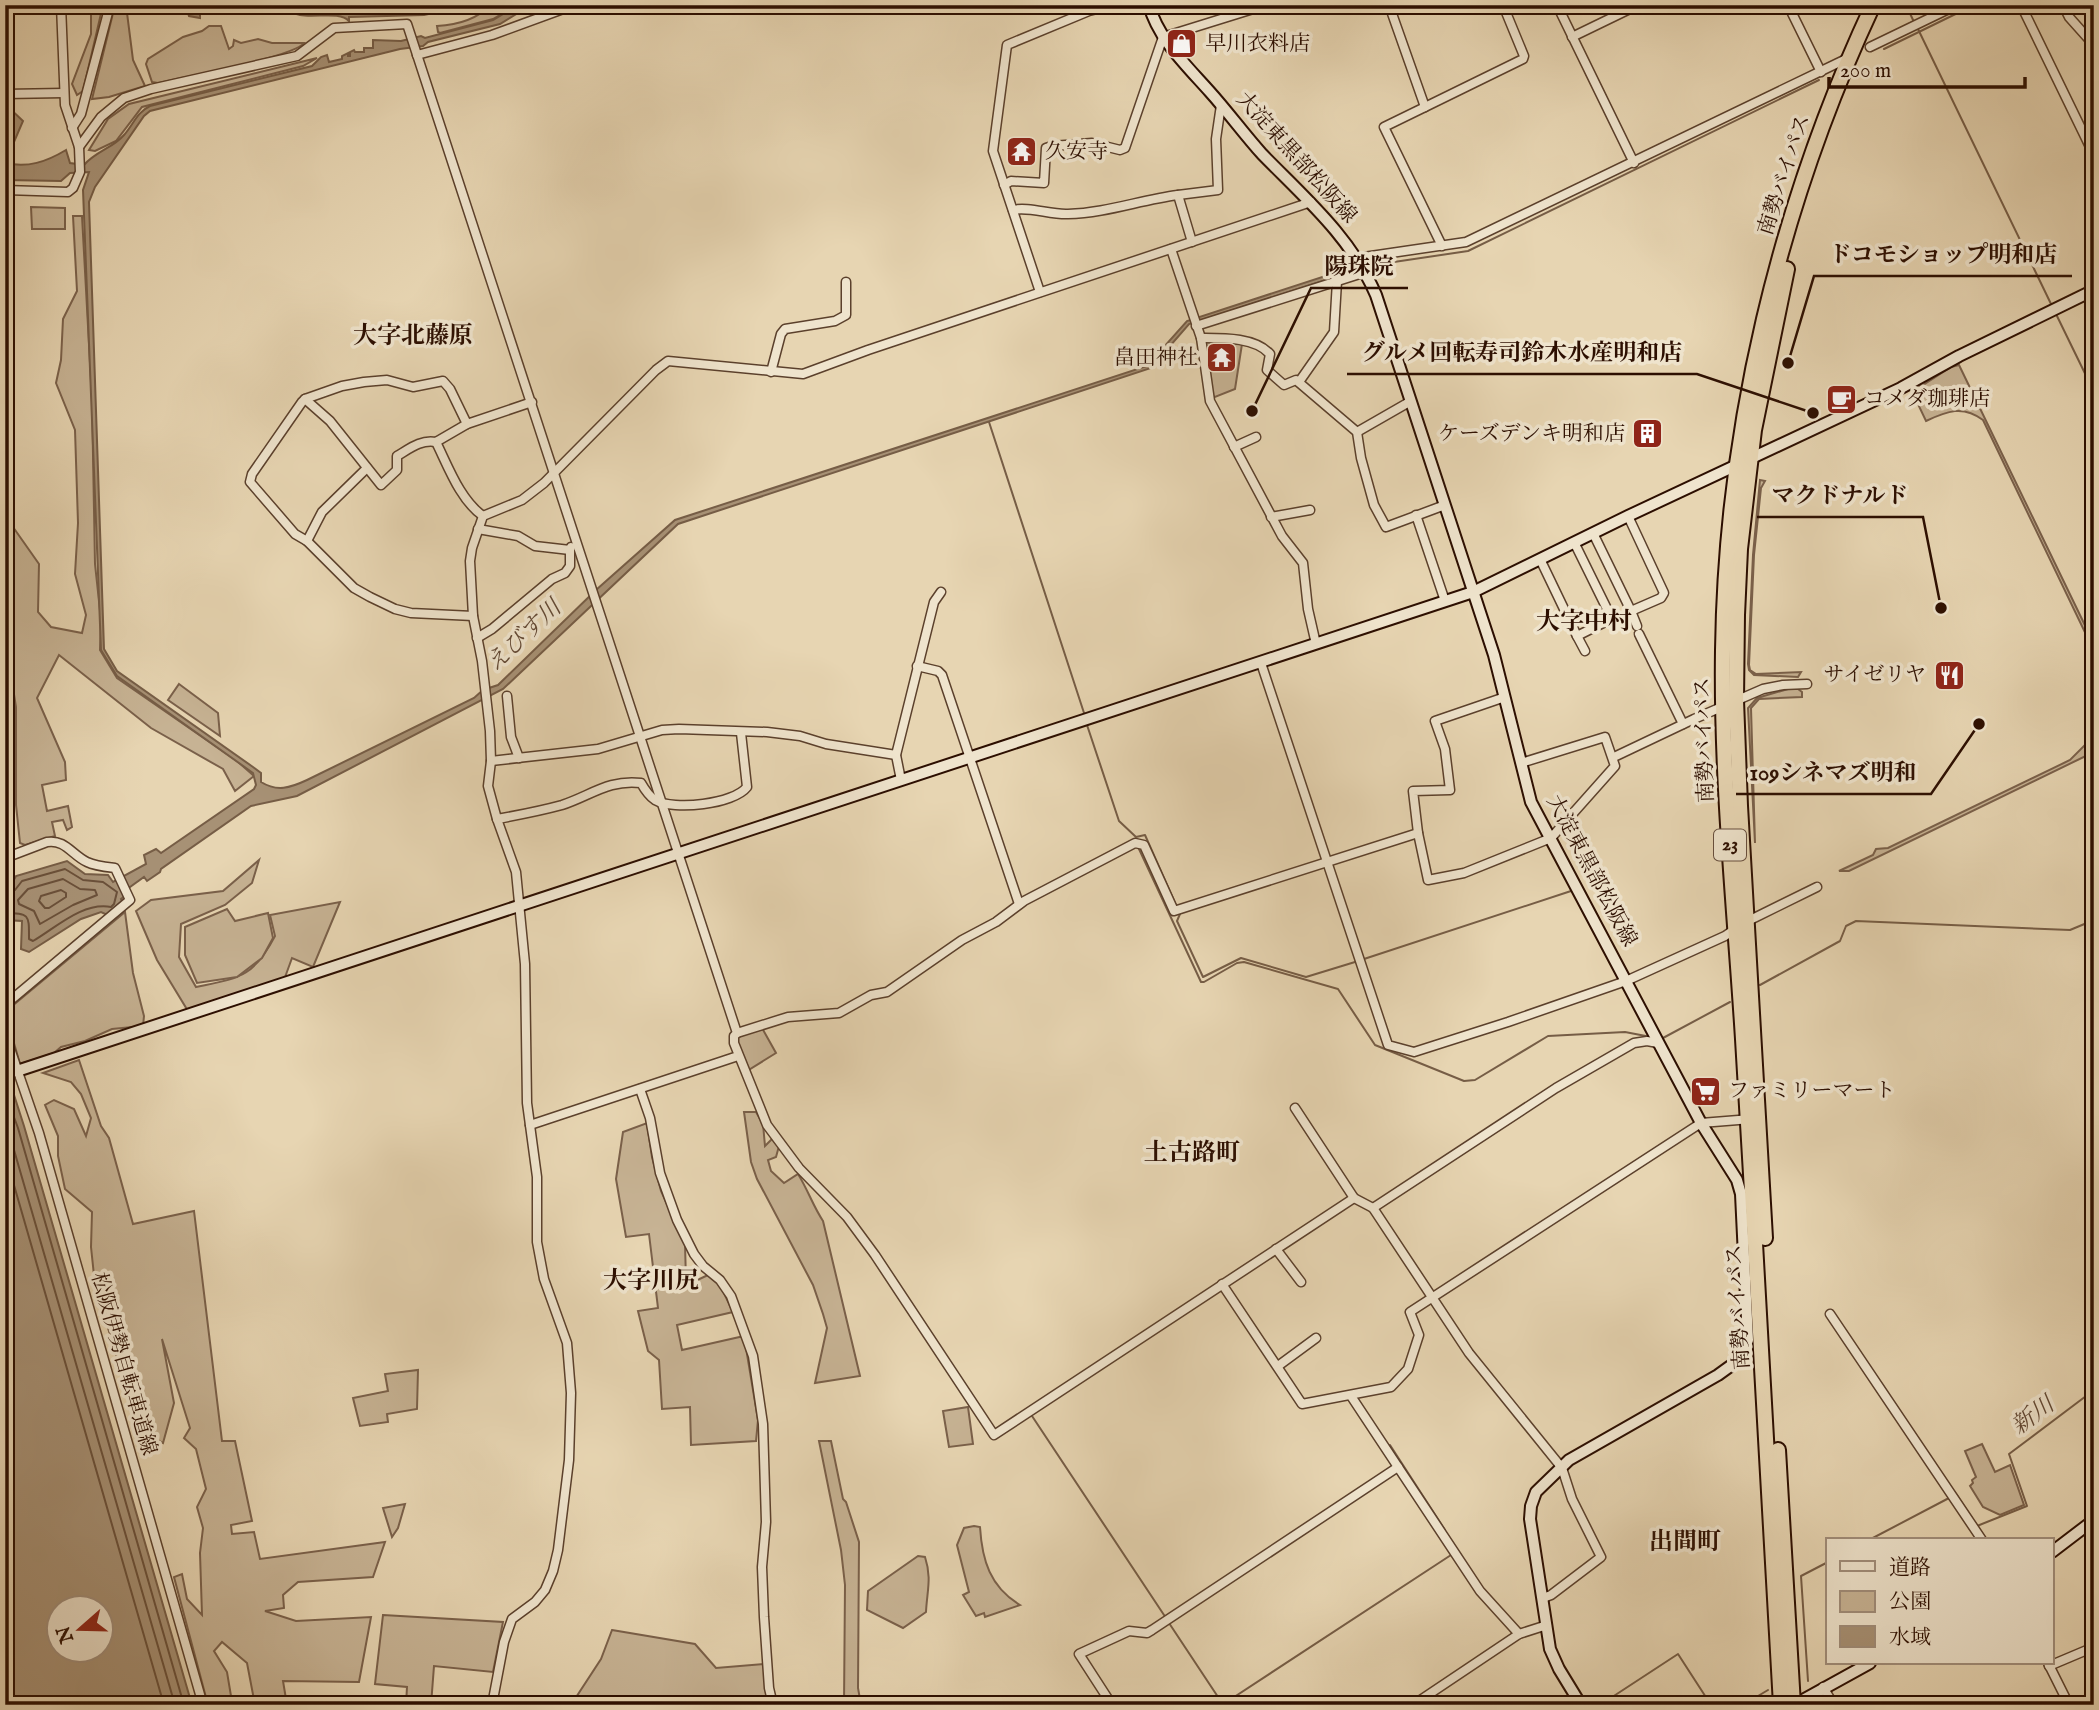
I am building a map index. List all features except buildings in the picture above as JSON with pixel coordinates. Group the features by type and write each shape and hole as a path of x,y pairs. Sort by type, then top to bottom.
{"highway":[{"name":"南勢バイパス","path":"1794,1705 1753,1119 1725,590 1737,464 1762,325 1789,228 1827,114 1873,5"},
{"name":"南勢バイパス","path":"1730,703 1738,572 1751,458 1784,279 1843,98 1883,5"},
{"name":"南勢バイパス","path":"1753,1119 1781,1705"}],"street":[{"path":"5,190 68,192 78,181 79,147 64,93 61,5"},
{"path":"72,128 84,104 110,5"},
{"path":"1040,292 993,151 1007,45 1089,11 1113,5"},
{"name":"大淀東黒部松阪線","path":"1149,5 1163,37 1260,152 1343,238 1366,272 1376,295 1494,655 1531,802 1701,1123 1737,1180 1741,1194 1748,1332 1746,1346 1740,1358 1730,1367 1569,1460 1540,1487 1531,1506 1532,1535 1554,1660 1581,1705"},
{"path":"1004,185 1011,181 1044,183 1046,148 1052,146 1093,143 1120,150 1125,148 1163,37 1266,5"},
{"path":"1389,5 1425,107"},
{"path":"1442,246 1384,127 1523,59 1503,5"},
{"path":"1557,5 1634,163"},
{"path":"1572,37 1638,5"},
{"path":"1788,5 1821,72"},
{"path":"1870,47 1958,5"},
{"path":"2021,5 2094,155"},
{"path":"2063,5 2069,17 2094,45"},
{"path":"417,55 492,35 571,6"},
{"path":"79,147 101,117 124,98 151,89 297,57 334,28 407,24 737,1033"},
{"path":"1357,258 1466,242 1844,60"},
{"path":"5,94 64,93"},
{"path":"1013,210 1067,214 1098,211 1120,208 1135,201 1218,190 1216,139 1221,105"},
{"path":"1178,195 1192,242"},
{"path":"492,1705 504,1642 512,1619 535,1602 545,1590 553,1571 569,1460 571,1394 570,1358 540,1263 537,1242 537,1177 525,1050 525,964 516,872 496,819 488,786 491,761 487,700 472,616 470,561 483,516 522,500 555,472 668,361 806,373 1311,202"},
{"path":"1171,249 1201,338 1208,396 1271,517 1304,567 1307,609 1316,644"},
{"path":"1195,322 1366,272"},
{"path":"1300,382 1334,332 1337,281"},
{"path":"771,372 781,334 785,329 835,321 846,315 846,282"},
{"path":"17,1071 1473,592 1900,388 2094,290"},
{"path":"1201,338 1223,338 1261,346 1270,354 1267,370 1284,385 1296,380 1300,382 1357,432 1360,458 1374,505 1386,527 1445,505"},
{"path":"467,424 450,389 443,381 414,387 387,380 342,386 306,399 252,474 250,482 295,534 307,541 354,587 395,609 426,615 472,616"},
{"path":"306,399 330,421 381,485 397,470 397,456 416,444 436,442 467,424 532,402"},
{"path":"1357,432 1411,401"},
{"path":"1234,447 1256,438"},
{"path":"436,442 460,489 475,511 483,516"},
{"path":"307,541 322,512 367,468"},
{"path":"1271,517 1310,510"},
{"path":"1416,515 1445,601"},
{"path":"1628,516 1664,593 1631,611"},
{"path":"478,529 518,536 535,546 570,550"},
{"path":"1593,533 1683,724"},
{"path":"478,638 552,579 565,573 570,566 570,550 576,538"},
{"path":"1574,542 1610,618 1577,636"},
{"path":"1540,559 1585,651"},
{"path":"901,780 896,755 934,602 941,592"},
{"path":"1261,663 1388,1045 1415,1052 1626,981 1725,936 1741,925 1817,887"},
{"path":"917,666 938,671 942,675 1019,904"},
{"path":"1614,757 1730,703 1769,688 1807,684"},
{"path":"507,696 511,737 519,758"},
{"path":"1505,697 1435,721 1445,749 1450,790 1413,791 1428,880 1464,873 1552,838 1615,766 1605,737 1521,763"},
{"path":"491,761 598,749 662,730 679,729 767,732 896,755"},
{"path":"496,819 565,804 603,786 632,782 641,783 653,799 663,804 716,802 741,794 747,787 741,733"},
{"path":"1354,1198 994,1435 875,1255 846,1217 799,1168 767,1125 738,1056 734,1037 737,1033 789,1017 839,1013 871,995 887,992 962,940 989,929 1019,904 1138,843 1146,849 1174,911 1418,833"},
{"path":"5,858 54,841 63,844 88,863 115,868 131,901 5,1004"},
{"name":"松阪伊勢自転車道線","path":"5,1034 57,1197 203,1705"},
{"path":"1373,1208 1556,1088 1634,1044 1656,1039"},
{"path":"530,1125 738,1056"},
{"path":"640,1090 650,1118 660,1173 677,1220 694,1254 703,1266 720,1280 731,1296 753,1356 763,1424 766,1522 762,1567 769,1688 773,1705"},
{"path":"1295,1108 1354,1198 1373,1208 1469,1353 1562,1468 1572,1499 1601,1557 1551,1595 1543,1598"},
{"path":"1222,1284 1303,1404 1391,1387 1408,1369 1419,1335 1410,1311 1701,1123 1753,1119"},
{"path":"1380,1241 1390,1235"},
{"path":"1276,1249 1301,1282"},
{"path":"1830,1314 1981,1538"},
{"path":"1278,1366 1316,1338"},
{"path":"1351,1396 1480,1591 1518,1634"},
{"path":"1112,1705 1079,1654 1129,1631 1147,1633 1398,1467"},
{"path":"2054,1550 2094,1520"},
{"path":"1413,1705 1518,1634 1547,1625"},
{"path":"2054,1662 2094,1647"},
{"path":"1794,1705 1868,1664"},
{"path":"2048,1664 2069,1705"},
{"path":"1824,1687 1834,1705"}],"green space":[{"path":"91,5 103,5 83,91 77,95 72,84 91,34"},
{"path":"115,5 126,5 133,60 145,86 109,97 92,99"},
{"path":"491,5 517,5 493,19 438,32 437,26 466,20"},
{"path":"209,26 221,26 229,49 234,40 241,43 258,39 272,43 304,43 260,60 158,83 152,82 146,64 148,59 183,37"},
{"path":"317,58 303,66 142,107 116,141 95,151 89,150 108,119 129,104"},
{"path":"31,207 65,208 65,229 32,229"},
{"path":"73,216 82,216 92,400 95,564 101,620 100,650 117,678 237,761 254,776 235,791 223,769 151,728 59,655 37,698 65,762 66,780 42,785 47,811 68,806 72,827 67,830 63,820 52,822 55,836 25,845 20,843 16,805 16,707 5,637 5,372 11,373 13,527 39,564 38,612 51,627 82,633 86,615 75,574 78,523 75,430 56,383 61,360 63,319 77,291"},
{"path":"1224,340 1242,344 1235,389 1215,397 1210,394 1204,341 1218,342 1213,345 1212,358 1215,366 1222,367 1230,363 1231,358 1222,347"},
{"path":"1959,365 2094,644 2092,647 1983,420 1969,412 1955,411 1926,421 1916,400 1920,387 1951,367"},
{"path":"1760,480 1765,481 1761,488 1754,555 1749,665 1750,670 1756,674 1801,672 1798,677 1754,675 1749,670 1748,664 1753,555"},
{"path":"179,684 218,713 220,736 168,700"},
{"path":"1788,689 1798,689 1802,692 1802,697 1759,699 1751,708 1755,843 1748,708 1757,698"},
{"path":"2094,722 2094,752 1849,871 1839,871 1873,855 1876,849 1888,848 2070,760 2088,742"},
{"path":"259,860 252,883 225,905 181,924 179,957 196,987 234,978 252,968 275,936 270,915 340,902 313,967 292,958 284,980 188,1011 157,960 136,911 151,900 223,891"},
{"path":"227,909 235,921 268,913 273,938 262,958 237,977 197,983 185,955 185,927"},
{"path":"125,912 133,973 144,1016 143,1026 112,1029 20,1064 5,1012"},
{"path":"762,1028 776,1053 747,1071 737,1040 739,1036"},
{"path":"79,1060 101,1126 109,1138 133,1224 194,1211 222,1441 235,1441 252,1521 231,1525 232,1534 254,1532 260,1559 385,1542 373,1577 298,1582 283,1595 284,1608 265,1611 296,1621 371,1617 359,1682 283,1681 287,1705 255,1705 247,1663 222,1642 214,1651 227,1672 231,1696 245,1705 208,1705 174,1577 182,1574 187,1599 202,1615 200,1553 203,1528 197,1507 206,1489 196,1449 184,1438 190,1428 162,1339 174,1403 163,1443 145,1434 137,1396 128,1394 95,1285 91,1247 92,1212 65,1189 58,1156 58,1136 45,1105 54,1100 74,1109 86,1136 91,1118 81,1094 71,1082 43,1073"},
{"path":"744,1112 756,1112 763,1124 765,1146 772,1139 779,1146 776,1157 768,1160 771,1171 784,1183 798,1174 823,1221 860,1376 815,1383 827,1328 813,1285 757,1179 751,1162"},
{"path":"647,1123 661,1191 685,1244 686,1280 689,1284 708,1275 720,1285 733,1312 677,1325 682,1350 744,1336 758,1420 756,1441 691,1445 690,1407 662,1409 659,1360 648,1351 638,1311 658,1308 649,1234 626,1237 616,1179 623,1132"},
{"path":"418,1370 417,1409 387,1414 388,1422 360,1426 353,1398 388,1391 385,1374"},
{"path":"968,1407 973,1444 949,1447 943,1411"},
{"path":"819,1441 831,1441 843,1499 859,1542 858,1688 861,1705 844,1705 845,1585 841,1550"},
{"path":"1982,1444 1995,1472 2010,1465 2024,1505 2000,1515 1983,1507 1970,1486 1976,1477 1965,1451"},
{"path":"405,1504 398,1528 392,1537 383,1508"},
{"path":"980,1527 983,1551 995,1581 1001,1590 1020,1605 985,1617 984,1613 976,1616 963,1595 969,1592 957,1545 964,1528"},
{"path":"918,1556 925,1557 928,1572 926,1612 903,1628 867,1610 868,1591"},
{"path":"383,1615 503,1622 493,1672 434,1666 431,1705 406,1705 407,1687 375,1684"},
{"path":"612,1630 695,1644 716,1668 764,1664 767,1705 571,1705 601,1659"}],"water":[{"path":"139,5 200,5 200,18 189,16 188,13"},
{"path":"280,5 469,5 424,15 349,17 349,21 340,16 297,14"},
{"path":"518,5 531,5 500,24 428,42 423,46 400,49 150,111 95,187 89,202 104,649 117,671 253,767 261,773 261,782 273,787 289,787 307,780 474,698 483,690 498,685 596,590 675,520 1147,366 1187,321 1356,266 1357,270 1189,324 1151,368 678,524 503,689 297,796 251,806 147,881 144,877 126,887 126,895 121,899 124,905 110,916 101,912 81,919 29,952 21,949 22,921 5,920 5,888 11,885 16,876 67,861 85,874 108,875 113,882 146,864 144,855 156,849 161,853 256,785 253,773 117,676 101,650 83,190 89,172 70,173 61,181 5,180 5,163 37,163 66,150 70,163 84,165 120,139 138,115 150,106 312,66 327,55 329,62 342,59 342,56 348,53 350,56 350,52 354,50 364,52 364,48 373,48 373,40 401,41 421,36 425,38 493,20"},
{"path":"5,104 23,121 14,142 5,154"},
{"path":"5,1067 24,1126 192,1705 5,1705"}],"waterway":[{"path":"1906,5 1914,22"},
{"path":"1884,49 1974,5"},
{"path":"1917,27 2052,306"},
{"path":"1367,266 1468,251 1819,80"},
{"path":"2056,314 2094,392"},
{"path":"989,422 1085,716"},
{"path":"1087,725 1119,821 1136,837 1145,835 1176,905"},
{"path":"1139,849 1201,982 1244,962 1338,989 1375,1045 1464,1081 1475,1080 1548,1036 1625,1032 1651,1037"},
{"path":"1364,959 1571,891"},
{"path":"1180,914 1177,921 1203,977 1241,958 1306,977 1355,962"},
{"path":"1760,985 1840,941 1846,926 1856,921 2070,930 2094,920"},
{"path":"1663,1038 1730,1002"},
{"name":"新川","path":"1977,1526 2027,1506 2009,1454 2094,1390"},
{"path":"1032,1416 1166,1618"},
{"path":"1390,1445 1445,1530"},
{"name":"新川","path":"1956,1494 1972,1518"},
{"name":"新川","path":"1873,1538 1949,1498"},
{"path":"1222,1705 1451,1555"},
{"name":"新川","path":"1808,1681 1801,1576 1826,1563"},
{"path":"1169,1623 1222,1703"},
{"name":"新川","path":"1600,1705 1678,1654 1711,1705"},
{"name":"新川","path":"1743,1705 1768,1690"}],"place":[{"name":"早川衣料店","path":"1182,44"},
{"name":"久安寺","path":"1022,152"},
{"name":"畠田神社","path":"1221,358"},
{"name":"ドコモショップ明和店","path":"1788,363"},
{"name":"コメダ珈琲店","path":"1841,399"},
{"name":"陽珠院","path":"1252,411"},
{"name":"グルメ回転寿司鈴木水産明和店","path":"1813,413"},
{"name":"ケーズデンキ明和店","path":"1648,434"},
{"name":"マクドナルド","path":"1941,608"},
{"name":"サイゼリヤ","path":"1949,675"},
{"name":"109シネマズ明和","path":"1979,724"},
{"name":"ファミリーマート","path":"1705,1091"}],"district":[{"name":"大字北藤原","path":"413,336"},
{"name":"大字中村","path":"1584,622"},
{"name":"土古路町","path":"1192,1153"},
{"name":"大字川尻","path":"651,1281"},
{"name":"出間町","path":"1685,1542"}],"water label":[{"name":"えびす川","path":"524,636"}]}
